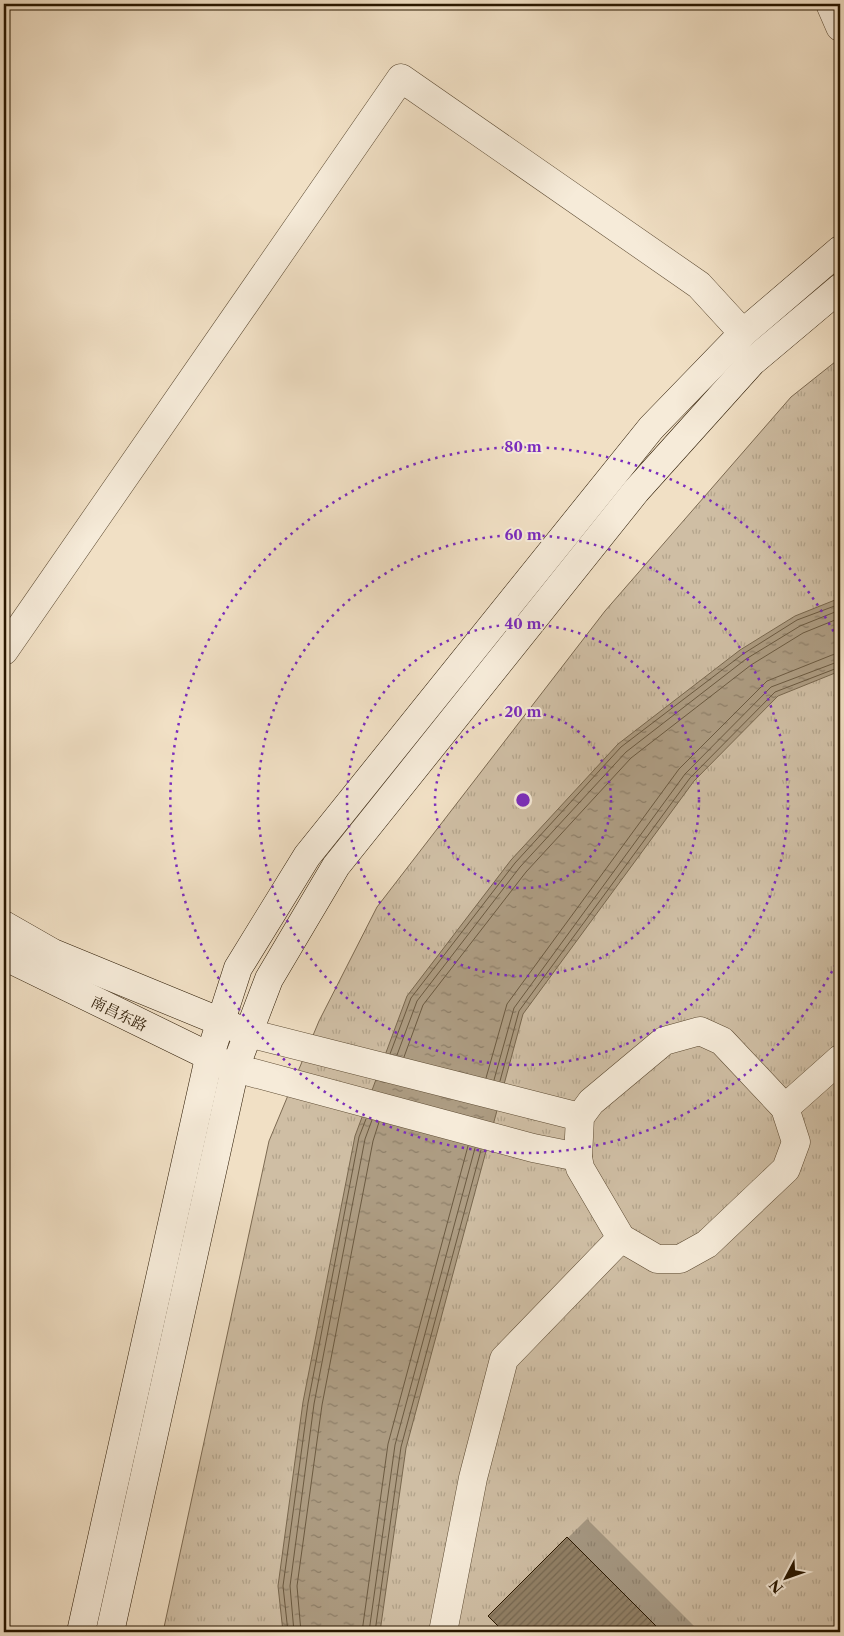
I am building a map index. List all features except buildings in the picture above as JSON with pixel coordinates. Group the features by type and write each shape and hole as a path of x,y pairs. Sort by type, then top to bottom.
{"main road":[{"path":"830,4 840,27"},
{"path":"4,651 401,78 699,285 743,333"},
{"path":"81,1632 209,1058 238,968 307,856 651,428 743,333 840,250"},
{"path":"110,1632 235,1068 269,980 336,866 636,491 752,362 840,288"},
{"path":"4,925 53,953 248,1033 580,1117"},
{"name":"南昌东路","path":"4,956 209,1058 235,1068 533,1148 578,1157"},
{"path":"700,1031 722,1041 785,1108 796,1142 786,1169 706,1244 680,1260 657,1259 621,1238 580,1168 578,1157 580,1117 591,1102 664,1042 700,1031"},
{"path":"785,1108 840,1059"},
{"path":"442,1632 473,1478 504,1360 621,1238"}],"green space":[{"path":"840,358 840,1632 163,1632 269,1141 319,1021 377,907 605,611 791,397"}],"water":[{"path":"840,598 840,671 778,696 694,781 523,1014 406,1448 380,1632 283,1632 278,1586 303,1402 355,1136 407,996 511,860 618,744 740,650 795,616"}]}
